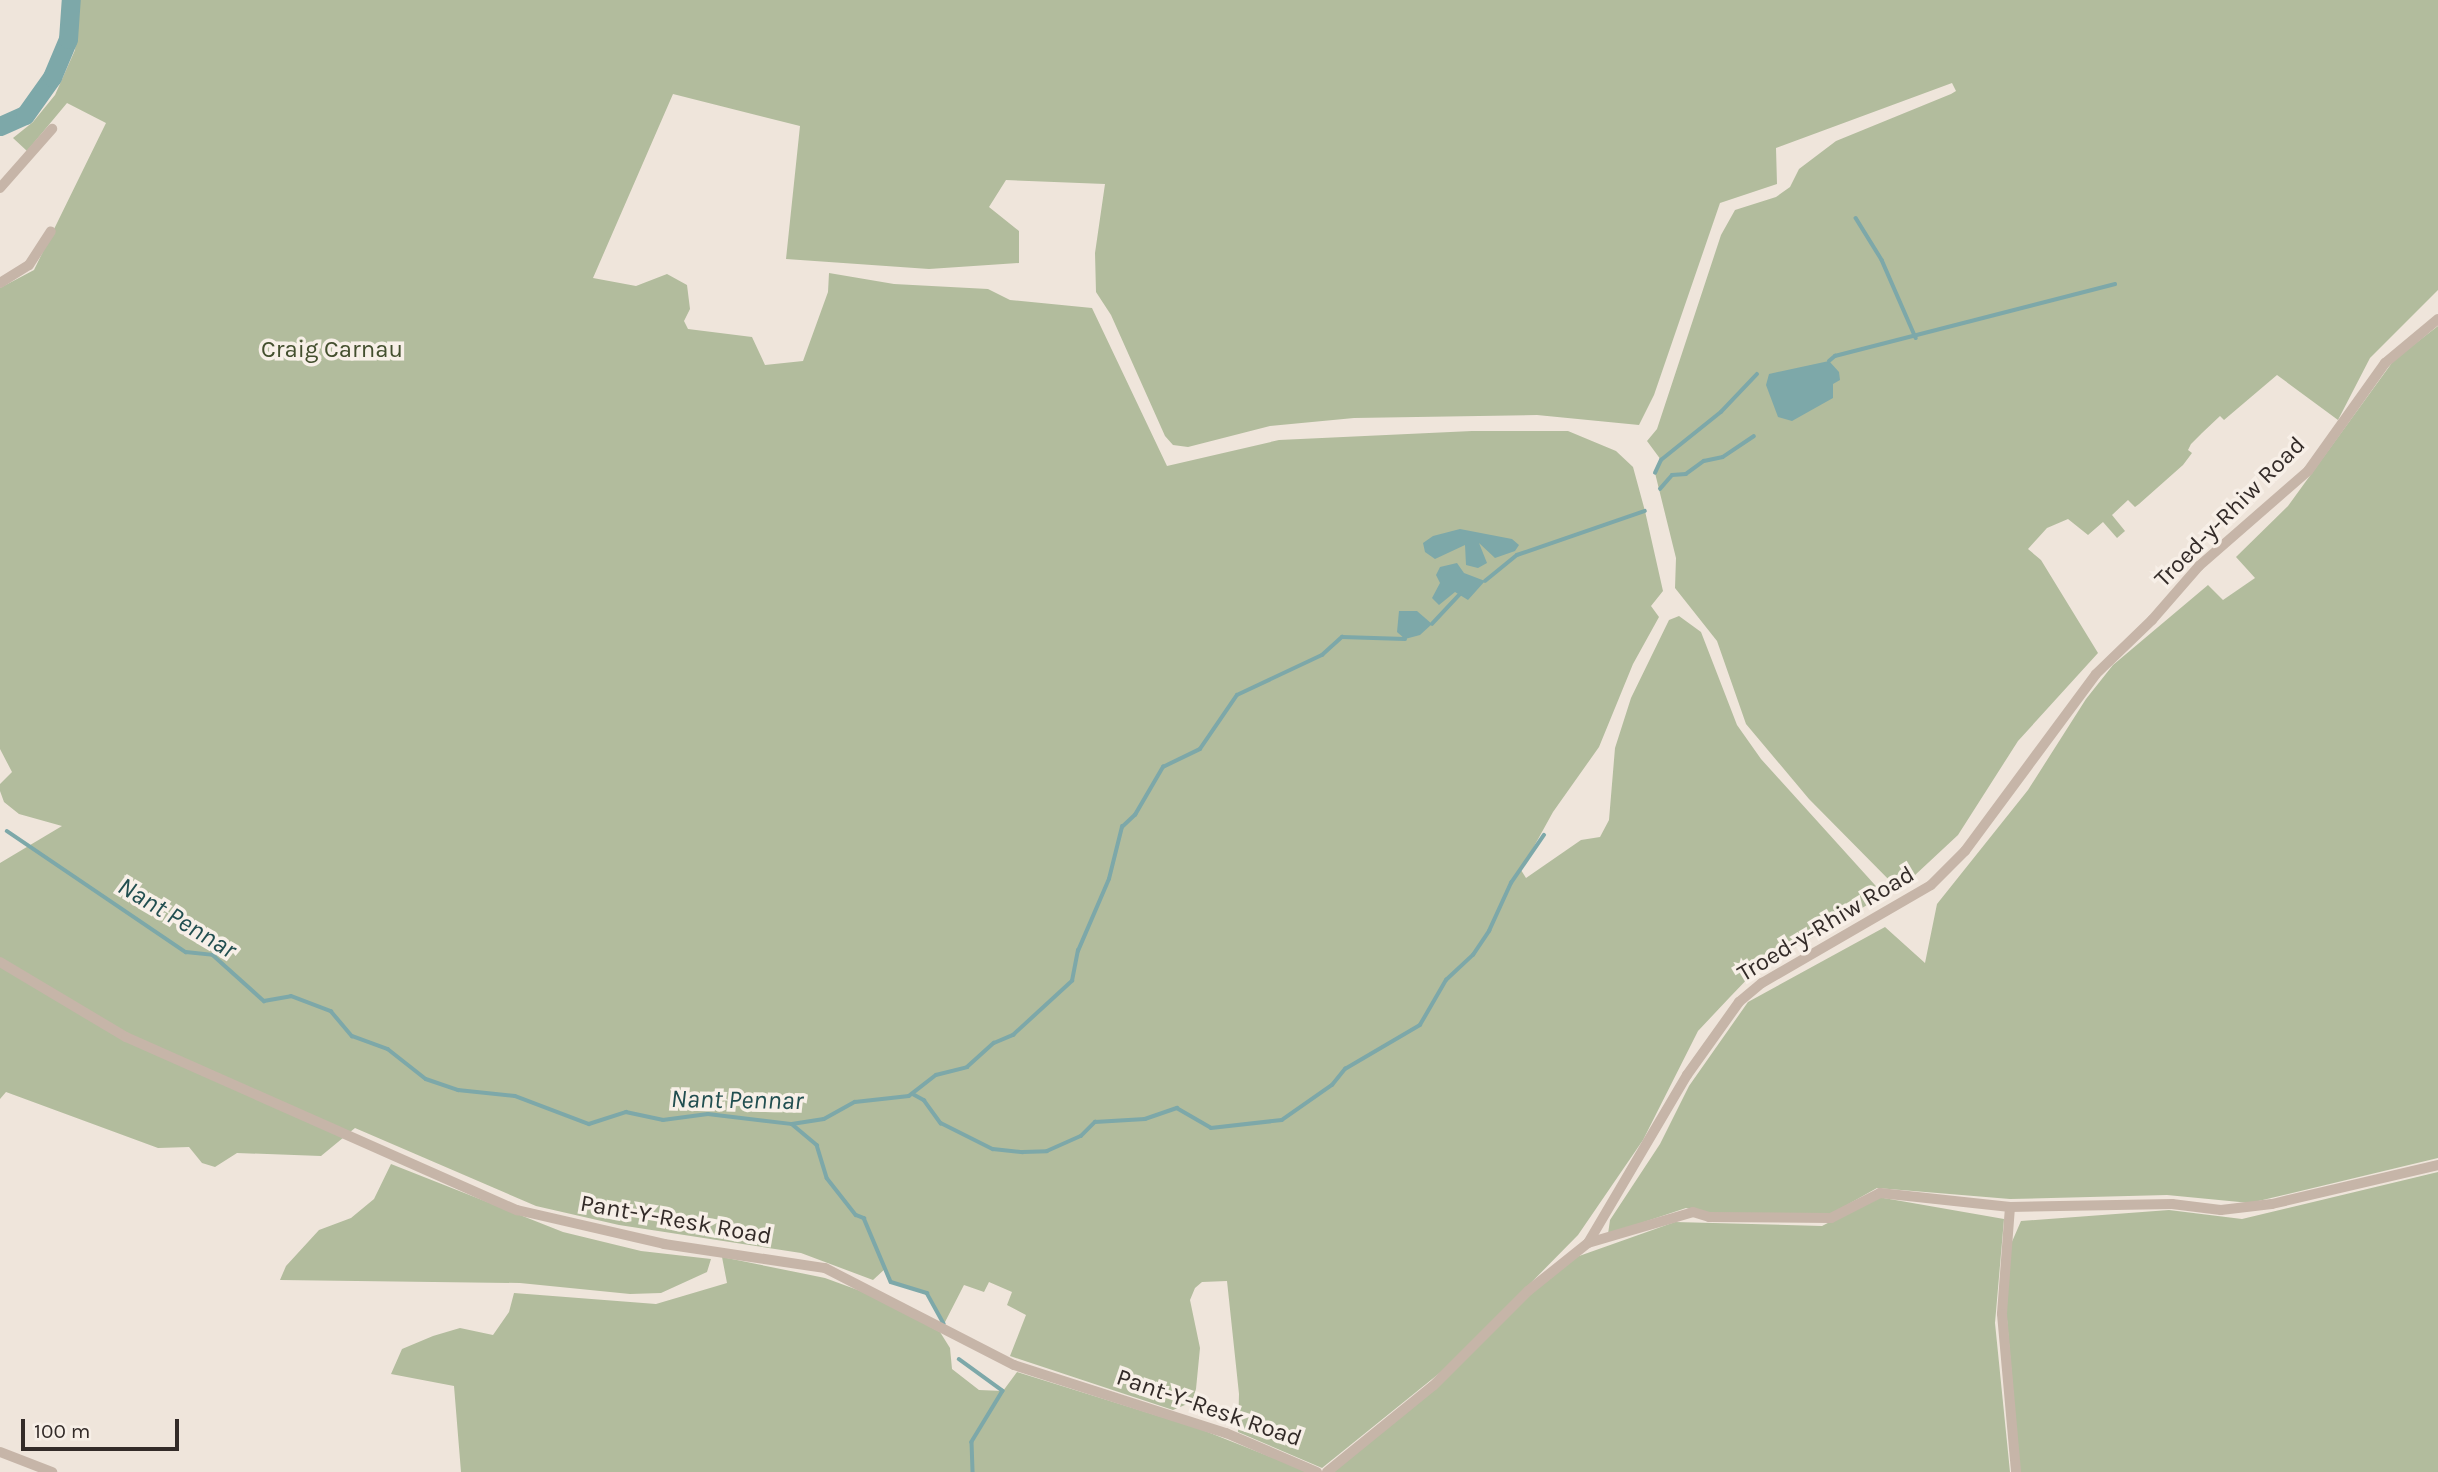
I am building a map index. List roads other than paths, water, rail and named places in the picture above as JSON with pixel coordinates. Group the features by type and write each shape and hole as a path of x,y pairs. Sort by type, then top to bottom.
{"street":[{"path":"0,188 52,129"},
{"path":"0,282 29,265 51,230"},
{"name":"Troed-y-Rhiw Road","path":"1327,1472 1433,1386 1528,1290 1588,1243 1687,1075 1739,1002 1762,983 1931,885 1965,850 2096,674 2152,621 2199,566 2308,471 2385,363 2438,318"},
{"name":"Pant-Y-Resk Road","path":"0,962 126,1037 517,1210 664,1244 825,1268 1014,1365 1226,1433 1317,1472"},
{"path":"1588,1243 1693,1212 1709,1217 1831,1218 1880,1193 2010,1207 2172,1204 2221,1210 2272,1204 2438,1165"},
{"path":"2010,1207 2001,1314 2016,1472"},
{"path":"0,1452 51,1472"}],"water":[{"path":"1829,361 1839,372 1840,380 1833,384 1833,398 1792,421 1778,417 1766,385 1769,374"},
{"path":"1460,529 1512,539 1519,545 1515,551 1495,558 1479,543 1487,563 1478,568 1466,565 1465,545 1435,559 1425,552 1423,543 1433,536"},
{"path":"1457,563 1464,573 1485,581 1468,600 1455,592 1439,605 1432,598 1440,583 1436,575 1440,567"},
{"path":"1399,611 1417,611 1432,624 1420,635 1405,639 1397,632"}],"waterway":[{"path":"0,126 25,115 52,77 68,39 71,0"},
{"path":"1856,218 1882,260 1916,338"},
{"path":"1829,361 1835,356 2115,284"},
{"path":"1655,473 1661,460 1721,412 1757,374"},
{"path":"1660,489 1672,475 1686,474 1704,461 1723,457 1754,436"},
{"path":"1485,581 1517,555 1645,511"},
{"path":"1432,624 1461,593"},
{"name":"Nant Pennar","path":"7,831 186,952 213,955 264,1001 291,996 331,1011 352,1036 388,1049 426,1079 458,1090 515,1096 589,1124 626,1112 663,1120 708,1114 792,1124 824,1119 855,1102 909,1096 936,1075 967,1067 994,1043 1013,1035 1072,981 1078,951 1109,879 1122,827 1135,815 1163,767 1200,749 1237,695 1322,655 1342,637 1405,639"},
{"path":"913,1094 924,1100 941,1123 993,1149 1023,1152 1047,1151 1081,1136 1095,1122 1145,1119 1177,1108 1211,1128 1282,1120 1332,1085 1345,1069 1420,1025 1446,980 1473,955 1489,931 1511,883 1544,835"},
{"path":"792,1124 817,1145 827,1178 856,1215 864,1218 891,1282 927,1293 944,1324"},
{"path":"959,1359 1003,1391 972,1442 973,1472"}],"park label":[{"name":"Craig Carnau","path":"332,350"}]}
